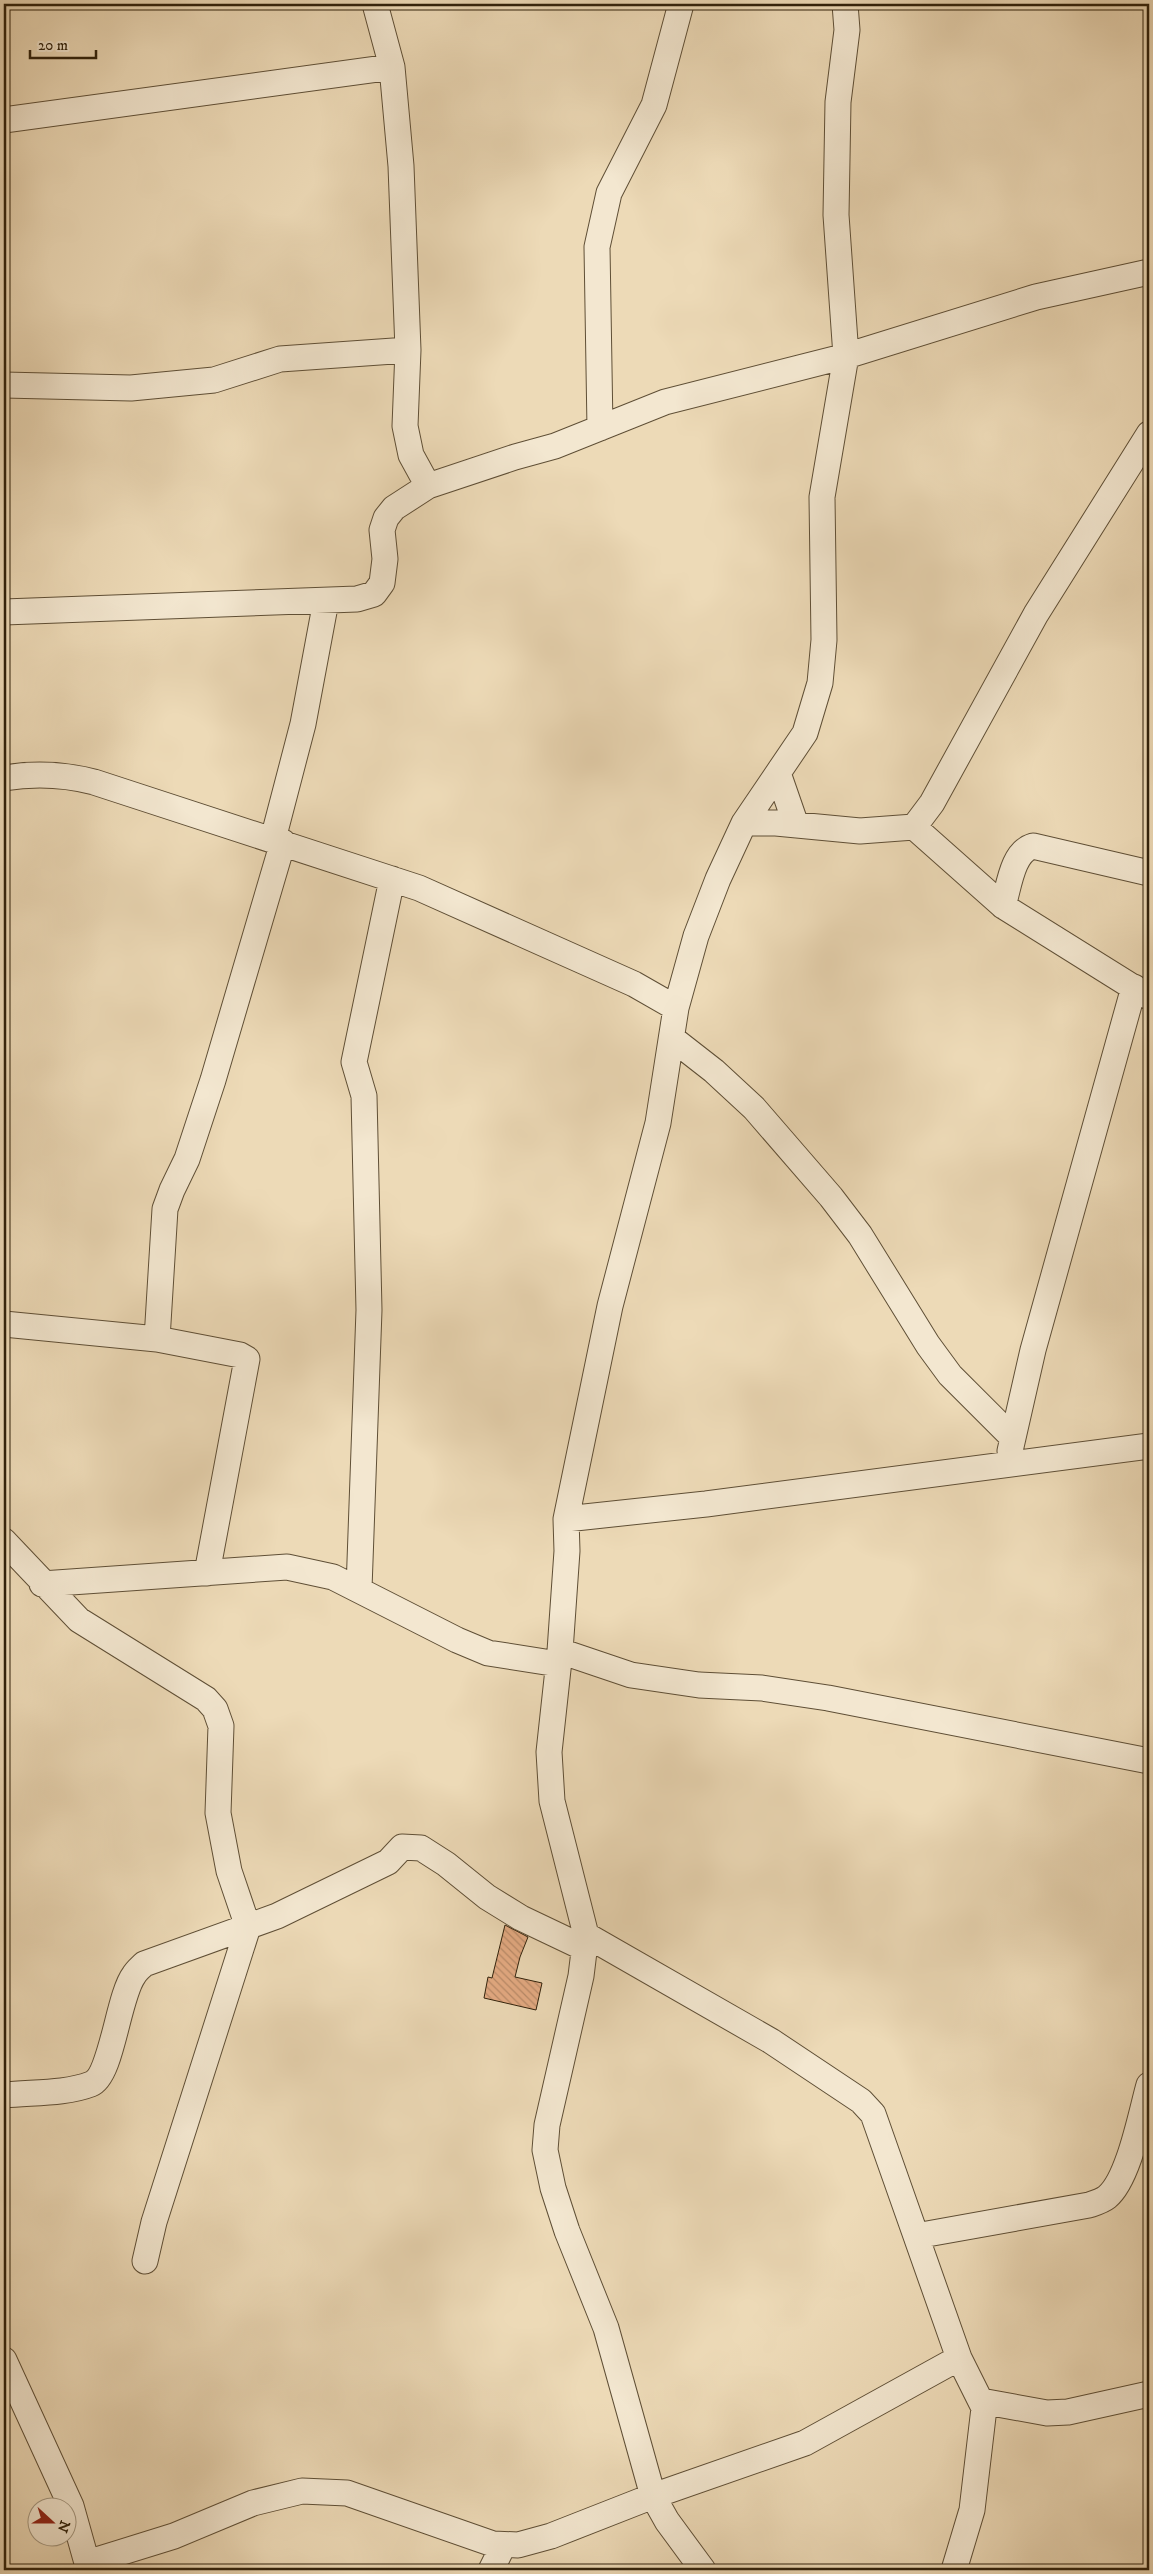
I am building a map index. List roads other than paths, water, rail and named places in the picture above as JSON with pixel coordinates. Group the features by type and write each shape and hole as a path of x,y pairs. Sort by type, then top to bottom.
{"street":[{"path":"374,4 392,67 400,166 408,350 405,426 411,455 428,486"},
{"path":"600,428 597,247 602,218 608,193 654,105 681,4"},
{"path":"703,2570 667,2521 653,2496 606,2328 567,2231 553,2188 545,2150 548,2125 582,1976 585,1942 552,1801 549,1752 559,1658 566,1551 566,1519 610,1306 658,1123 673,1039 676,1008 707,906 744,823 805,733 820,683 824,640 822,497 846,356 836,215 838,102 847,30 845,4"},
{"path":"4,120 392,67"},
{"path":"4,612 326,601 357,599 374,594 382,583 385,559 382,530 386,518 394,508 428,486 555,446 665,402 846,356 1036,297 1149,272"},
{"path":"4,385 131,388 214,380 280,359 408,350"},
{"path":"914,827 932,803 1036,614 1149,434"},
{"path":"157,1339 166,1209 172,1190 187,1158 213,1080 278,840 303,724 326,601"},
{"path":"778,773 796,825"},
{"path":"4,778 28,774 69,776 278,840 419,888 634,984 676,1008"},
{"path":"744,823 796,825 822,829 860,831 914,827 1004,906 1142,992 1033,1350 1006,1466"},
{"path":"1004,906 1019,856 1024,849 1033,846 1149,873"},
{"path":"359,1589 370,1310 364,1096 354,1062 392,879"},
{"path":"673,1039 714,1071 754,1108 825,1190 860,1236 928,1345 950,1375 1013,1438"},
{"path":"4,1324 157,1339 240,1355 247,1359 207,1573"},
{"path":"566,1519 1006,1466 1149,1446"},
{"path":"4,1541 42,1584 79,1620 206,1699 215,1709 221,1726 218,1813 229,1871 248,1927 154,2222 145,2260"},
{"path":"42,1584 287,1567 333,1577 457,1640 488,1653 559,1658 631,1675 699,1685 762,1688 828,1698 1149,1761"},
{"path":"4,2095 75,2088 93,2083 100,2076 106,2063 123,2000 133,1976 144,1964 277,1916 388,1862 402,1847 421,1848 446,1864 487,1897 521,1918 585,1942 771,2041 861,2101 873,2114 959,2358 981,2401 985,2415 972,2510 954,2570"},
{"path":"916,2236 1089,2205 1106,2198 1115,2187 1127,2162 1149,2086"},
{"path":"4,2360 71,2506 88,2566 174,2536 254,2503 302,2491 347,2493 503,2546 518,2545 551,2536 653,2496 805,2443 959,2358"},
{"path":"981,2401 1048,2413 1068,2412 1149,2394"},
{"path":"491,2570 503,2546"}]}
